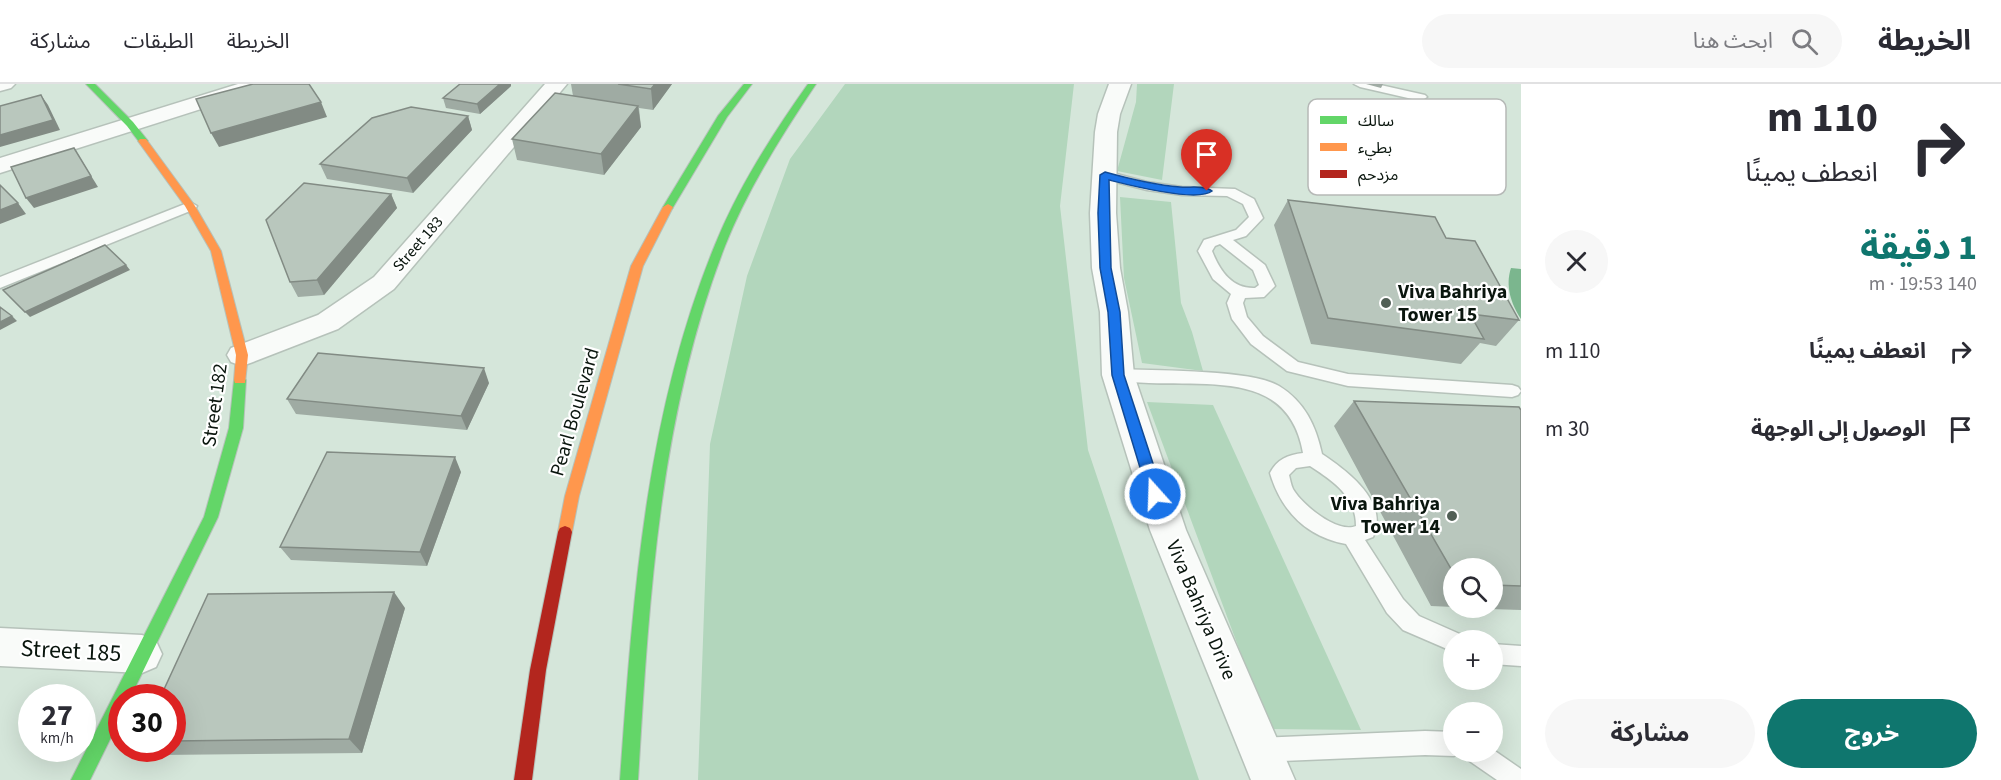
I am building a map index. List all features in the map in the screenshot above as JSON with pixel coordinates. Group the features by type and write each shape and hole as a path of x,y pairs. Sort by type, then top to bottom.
{"main road":[{"name":"Street 182","path":"80,780 211,517 236,428 242,355 216,251 190,206 130,124 90,84"},
{"name":"Pearl Boulevard","path":"523,780 538,670 572,496 637,266 675,193 723,116 748,84"},
{"path":"629,780 636,669 654,500 680,369 710,271 740,201 783,125 812,84"}],"street":[{"path":"0,166 260,84"},
{"name":"Street 183","path":"242,355 328,322 384,283 556,84"},
{"name":"Viva Bahriya Drive","path":"1120,84 1109,114 1103,213 1106,268 1114,312 1118,375 1168,530 1273,780"},
{"name":"Street 185","path":"0,647 142,654"}],"lane":[{"path":"1359,84 1421,97"},
{"path":"1105,175 1158,188 1230,192 1249,202 1256,218 1241,233 1209,243 1206,251 1210,265 1221,280 1239,292 1259,293 1267,286 1260,268 1222,239"},
{"path":"0,283 190,206"},
{"path":"1239,292 1234,303 1240,319 1257,340 1293,367 1348,380 1512,391"},
{"path":"1118,375 1240,381 1271,389 1289,402 1308,430 1313,458"},
{"path":"1313,458 1332,470 1357,492 1367,517 1366,531 1352,537 1331,533 1302,513 1286,493 1280,473 1291,462 1313,458"},
{"path":"1352,537 1395,606 1411,623 1443,637"},
{"path":"1503,655 1521,656"},
{"path":"1259,750 1443,744"},
{"path":"1492,762 1515,780"}],"shaded area":[{"path":"845,84 1074,84 1060,206 1088,450 1199,780 698,780 710,444 747,276 790,159"},
{"path":"1137,84 1174,84 1162,180 1117,171 1136,102"},
{"path":"1120,197 1171,202 1181,303 1203,371 1142,363 1124,278"},
{"path":"1511,268 1521,269 1521,319 1510,295"},
{"path":"1147,402 1213,405 1361,730 1269,729"}],"building":[{"path":"253,84 309,84 321,102 211,133 196,99"},
{"path":"460,84 500,84 477,104 443,98"},
{"path":"618,84 655,84 651,89"},
{"path":"555,93 638,106 601,154 512,139"},
{"path":"41,95 53,120 0,135 0,106"},
{"path":"411,107 468,116 407,178 320,164 372,118"},
{"path":"74,148 91,176 26,198 11,167"},
{"path":"304,183 391,194 317,280 290,282 266,220"},
{"path":"0,185 18,203 0,210"},
{"name":"Viva Bahriya Tower 15","path":"1288,200 1435,217 1446,238 1475,241 1519,320 1470,314 1484,339 1328,318"},
{"path":"105,245 126,265 25,312 3,290"},
{"path":"0,307 12,316 0,322"},
{"path":"318,353 484,368 461,416 287,399"},
{"name":"Viva Bahriya Tower 14","path":"1354,401 1519,407 1521,410 1521,586 1503,585 1503,558 1445,558"},
{"path":"327,452 455,457 420,552 280,547"},
{"path":"394,592 349,739 186,741 186,684 166,684 208,594"}],"traffic: fast":[{"path":"90,84 130,124 143,141"},
{"path":"668,207 723,116 748,84"},
{"path":"629,780 645,576 653,508 678,374 697,309 729,224 762,162 812,84"},
{"path":"80,780 211,517 236,428 240,380"}],"traffic: slow":[{"path":"143,141 190,206 216,251 242,355 240,380"},
{"path":"565,532 572,496 637,266 668,207"}],"traffic: jam":[{"path":"523,780 538,670 565,532"}],"place":[{"name":"Viva Bahriya Tower 15","path":"1386,303"},
{"name":"Viva Bahriya Tower 14","path":"1452,516"}],"route":[{"path":"1155,494 1118,375 1114,312 1106,268 1103,213 1105,175 1147,186 1182,191 1207,191"}]}
